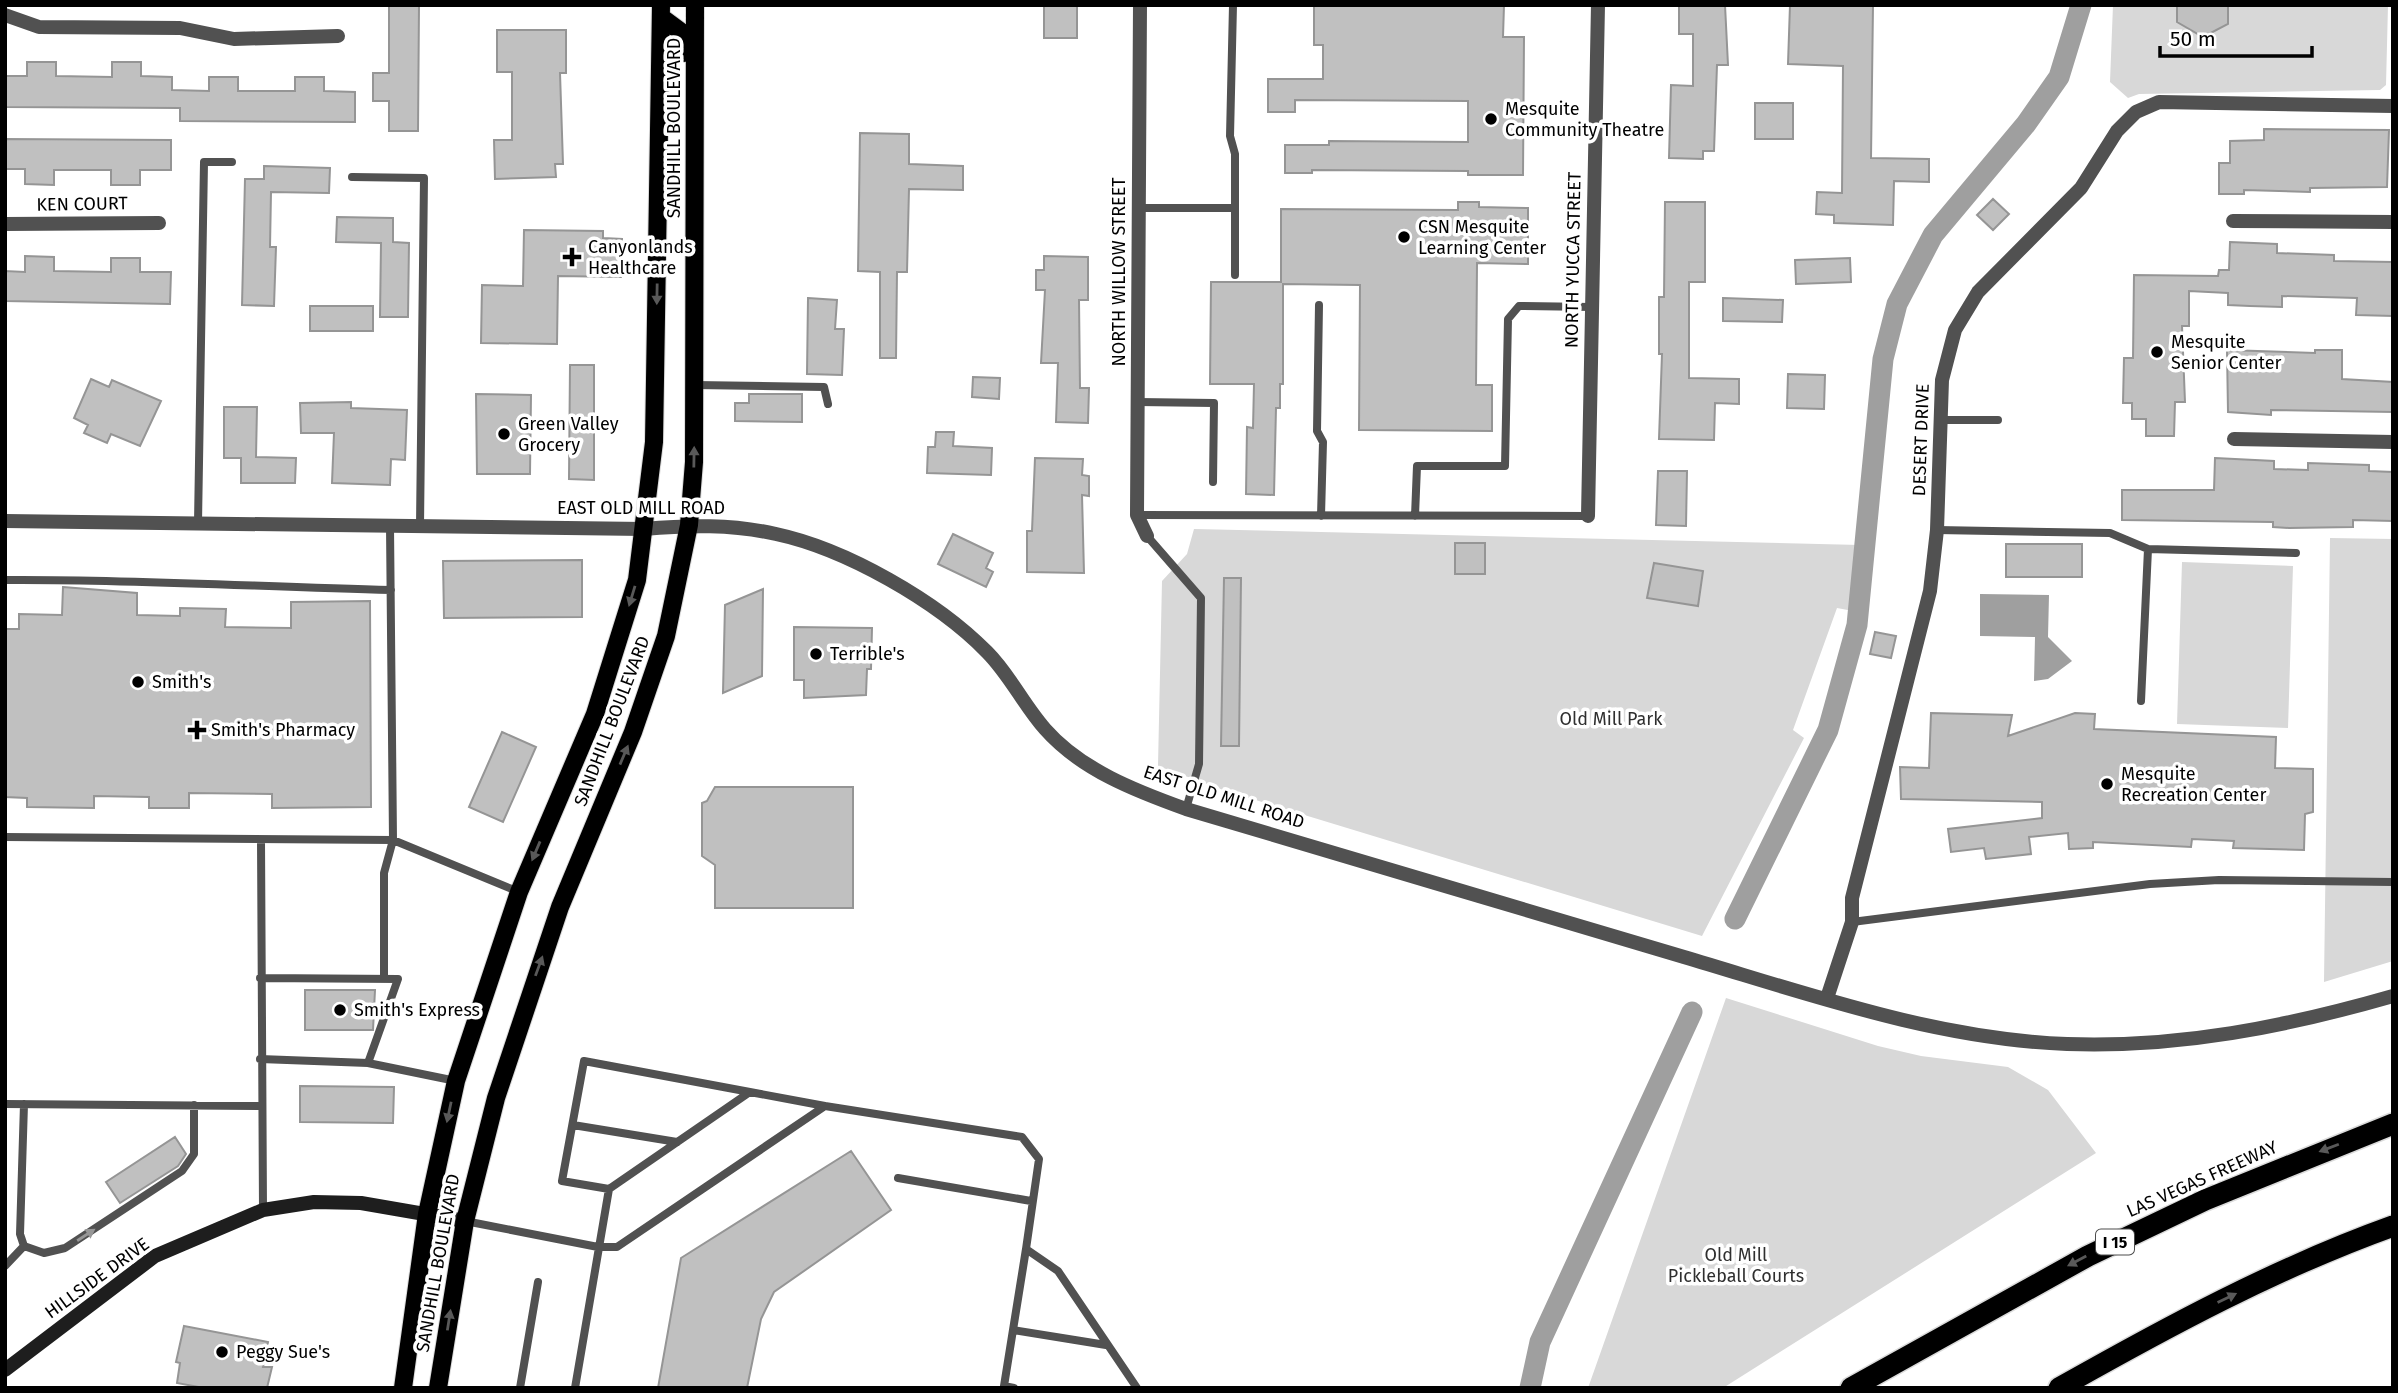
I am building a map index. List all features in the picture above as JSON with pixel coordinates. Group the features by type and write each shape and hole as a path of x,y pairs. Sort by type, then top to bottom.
{"highway":[{"name":"LAS VEGAS FREEWAY","path":"1851,1388 2088,1256 2205,1200 2393,1124"},
{"path":"2059,1388 2165,1329 2264,1279 2393,1226"},
{"path":"2078,1388 2165,1329"}],"main road":[{"name":"SANDHILL BOULEVARD","path":"438,1388 465,1222 496,1098 526,1001 560,907 633,732 666,636 689,525 694,462 695,5"},
{"name":"SANDHILL BOULEVARD","path":"402,1388 427,1214 456,1081 519,892 596,714 637,580 654,442 661,11"},
{"path":"661,11 684,34 684,154 695,181"},
{"name":"HILLSIDE DRIVE","path":"5,1370 155,1256 263,1210 314,1202 361,1203 465,1222"}],"street":[{"name":"NORTH WILLOW STREET","path":"1140,5 1137,516 1147,536"},
{"name":"NORTH YUCCA STREET","path":"1588,516 1598,5"},
{"path":"5,15 39,27 180,28 234,39 338,36"},
{"name":"DESERT DRIVE","path":"1827,998 1852,922 1852,898 1930,591 1937,530 1942,380 1955,330 1978,292 2081,188 2117,131 2136,112 2159,103 2393,106"},
{"path":"2233,221 2393,222"},
{"name":"KEN COURT","path":"5,224 159,223"},
{"path":"2234,439 2393,442"},
{"name":"EAST OLD MILL ROAD","path":"5,521 643,528 689,525 776,534 841,556 924,602 986,650 1012,679 1044,728 1071,754 1142,793 1186,809 1915,1024 1989,1037 2064,1044 2125,1045 2239,1034 2329,1015 2393,996"}],"lane":[{"path":"1233,5 1230,136 1235,154 1235,275"},
{"path":"198,523 204,162 232,162"},
{"path":"352,177 424,178 420,526"},
{"path":"1139,208 1235,208"},
{"path":"1319,305 1317,431 1323,442 1321,516"},
{"path":"1415,516 1418,466 1505,466 1508,319 1519,306 1592,307"},
{"path":"694,385 824,387 828,404"},
{"path":"1138,402 1213,403 1213,482"},
{"path":"1941,420 1998,420"},
{"path":"1137,516 1588,516"},
{"path":"384,976 384,873 393,840 390,526"},
{"path":"1937,530 2110,533 2148,549 2296,553"},
{"path":"1147,536 1201,598 1199,764 1186,809"},
{"path":"2141,701 2148,549"},
{"path":"5,579 121,579 246,587 391,590"},
{"path":"5,837 393,840 519,892"},
{"path":"261,840 260,1059 263,1210"},
{"path":"1852,922 2150,884 2219,880 2393,882"},
{"path":"260,978 384,976 398,979 368,1063"},
{"path":"260,1059 368,1063 456,1081"},
{"path":"747,1094 609,1189 562,1181 584,1061 747,1094 1022,1137 1039,1160 1004,1386 1014,1388"},
{"path":"5,1104 261,1105"},
{"path":"24,1104 20,1234 24,1246"},
{"path":"24,1246 44,1253 65,1248 182,1171 194,1154 194,1105"},
{"path":"465,1222 598,1247 617,1247 825,1106"},
{"path":"573,1125 677,1142"},
{"path":"898,1178 1031,1201"},
{"path":"575,1388 609,1189"},
{"path":"5,1266 24,1246"},
{"path":"1026,1249 1058,1271 1137,1388"},
{"path":"520,1388 538,1282"},
{"path":"1013,1330 1106,1345"}],"green space":[{"path":"2113,5 2388,5 2386,85 2380,90 2139,94 2128,98 2110,82"},
{"name":"Old Mill Park","path":"1194,529 1860,545 1853,611 1837,608 1793,730 1804,738 1702,936 1226,791 1158,766 1162,581 1187,554"},
{"path":"2330,538 2393,539 2393,961 2324,982"},
{"path":"2182,562 2293,566 2288,728 2177,724"},
{"name":"Old Mill Pickleball Courts","path":"1726,998 1878,1046 1921,1056 2008,1067 2048,1090 2096,1153 1723,1388 1588,1388"}],"shaded area":[{"path":"1980,594 2049,595 2048,637 2072,661 2048,679 2034,681 2035,637 1980,636"}],"building":[{"path":"389,5 419,5 418,131 389,131 389,101 373,101 373,73 389,73"},
{"path":"1044,5 1077,5 1077,38 1044,38"},
{"path":"1314,5 1504,5 1503,37 1524,37 1523,175 1468,175 1468,171 1312,170 1312,173 1285,173 1285,145 1329,145 1329,141 1468,142 1468,101 1295,100 1295,112 1268,112 1268,79 1323,79 1323,45 1314,45"},
{"path":"1679,5 1725,5 1728,65 1717,65 1714,151 1703,151 1703,159 1669,158 1671,85 1693,86 1693,34 1679,34"},
{"path":"1790,5 1873,5 1871,158 1929,159 1929,182 1894,181 1893,225 1834,223 1834,215 1816,214 1817,192 1842,193 1843,66 1788,64"},
{"path":"2177,5 2228,5 2228,24 2203,37 2177,22"},
{"path":"497,30 566,30 566,73 560,73 563,164 555,164 556,177 495,179 494,140 512,140 512,72 497,72"},
{"path":"27,62 56,62 56,76 112,77 112,62 141,62 141,76 172,77 172,90 209,91 209,77 238,77 238,91 295,91 295,77 324,77 324,91 355,92 355,122 180,121 180,108 5,107 5,76 27,76"},
{"path":"1755,103 1793,103 1793,139 1755,139"},
{"path":"2264,129 2389,130 2387,187 2310,188 2310,192 2244,190 2244,194 2219,194 2219,163 2230,163 2230,141 2264,140"},
{"path":"860,133 909,134 909,164 963,166 963,190 909,189 907,272 897,272 896,358 880,358 880,272 858,271"},
{"path":"5,139 171,140 171,170 140,170 140,185 111,185 111,170 54,170 54,185 25,184 25,169 5,169"},
{"path":"264,166 330,168 329,193 271,192 270,247 276,247 274,306 242,305 245,179 264,179"},
{"path":"1993,199 2009,214 1993,230 1977,215"},
{"name":"CSN Mesquite Learning Center","path":"1458,202 1479,202 1479,207 1528,208 1528,264 1477,263 1476,385 1492,385 1492,431 1359,430 1360,285 1283,284 1283,384 1280,384 1280,408 1276,408 1274,495 1246,494 1247,427 1253,428 1254,384 1210,384 1211,282 1281,282 1281,209 1458,210"},
{"path":"1665,202 1705,202 1705,282 1689,282 1689,378 1739,379 1739,404 1715,403 1714,440 1659,439 1662,354 1659,354 1659,297 1664,297"},
{"path":"337,217 393,218 393,242 409,243 408,317 380,317 381,243 336,242"},
{"path":"524,230 603,231 603,238 622,239 621,277 558,276 557,344 481,343 482,285 523,286"},
{"path":"2230,242 2277,244 2277,253 2334,255 2334,261 2393,262 2393,316 2356,315 2357,298 2282,296 2282,307 2250,306 2228,305 2228,293 2189,291 2189,326 2182,326 2185,402 2175,402 2174,436 2146,436 2146,419 2132,419 2132,403 2123,403 2124,358 2133,358 2134,275 2218,276 2219,270 2229,270"},
{"path":"25,256 54,257 54,271 111,272 111,258 140,258 140,272 171,272 170,304 5,301 5,271 25,272"},
{"path":"1044,256 1088,257 1088,300 1079,300 1080,388 1089,388 1088,423 1056,422 1058,363 1041,363 1045,290 1036,290 1036,270 1044,270"},
{"path":"1850,258 1851,282 1796,284 1795,260"},
{"path":"808,298 837,300 835,329 844,329 842,375 807,374"},
{"path":"1723,298 1783,300 1782,322 1723,321"},
{"path":"310,306 373,306 373,331 310,331"},
{"path":"2227,350 2315,353 2315,350 2342,350 2342,379 2393,382 2393,412 2271,410 2271,415 2228,412"},
{"path":"570,365 594,365 594,480 569,479"},
{"path":"1788,374 1825,375 1824,409 1787,408"},
{"path":"973,377 1000,378 999,399 972,397"},
{"path":"91,379 109,387 112,380 161,401 140,446 111,434 107,443 84,433 88,425 74,418"},
{"name":"Green Valley Grocery","path":"476,394 531,395 530,474 477,474"},
{"path":"749,394 802,394 802,422 735,421 735,403 749,403"},
{"path":"351,402 351,408 407,410 405,460 391,459 390,485 332,483 334,433 301,433 300,403"},
{"path":"224,407 257,407 256,457 296,458 295,483 241,483 241,458 224,458"},
{"path":"936,432 954,432 953,446 992,448 991,475 927,473 928,447 935,447"},
{"path":"1035,458 1083,459 1082,475 1089,476 1089,496 1082,495 1084,573 1027,572 1027,531 1032,531"},
{"path":"2215,458 2274,461 2274,469 2308,470 2308,463 2369,465 2369,471 2393,472 2393,521 2353,520 2353,527 2289,528 2273,527 2273,522 2122,520 2122,490 2214,490"},
{"path":"1658,471 1687,471 1686,526 1656,525"},
{"path":"953,534 993,553 986,568 993,572 986,587 938,564"},
{"path":"1455,543 1485,543 1485,574 1455,574"},
{"path":"2006,544 2082,544 2082,577 2006,577"},
{"path":"582,560 582,617 444,618 443,561"},
{"path":"1654,563 1703,571 1698,606 1647,598"},
{"path":"1224,578 1241,578 1239,746 1221,746"},
{"name":"Smith's","path":"63,587 137,593 137,615 180,616 180,608 226,609 225,627 291,628 291,602 370,601 371,807 272,808 272,794 189,793 189,808 149,808 149,797 94,796 94,808 27,807 27,798 5,797 5,629 19,629 19,614 62,615"},
{"path":"763,589 762,676 723,693 725,605"},
{"path":"794,627 872,628 871,669 867,669 866,695 804,698 804,680 794,680"},
{"path":"1875,632 1896,636 1891,658 1870,654"},
{"name":"Mesquite Recreation Center","path":"1931,713 2012,715 2008,736 2075,713 2095,714 2094,729 2276,737 2275,768 2313,769 2313,812 2305,814 2304,850 2233,848 2234,841 2192,839 2191,847 2093,842 2093,848 2069,849 2068,833 2029,837 2031,854 1986,859 1984,848 1951,852 1948,829 2042,818 2042,802 1901,799 1900,767 1929,768"},
{"path":"502,732 536,747 503,822 469,807"},
{"path":"715,787 853,787 853,908 715,908 715,865 702,856 702,803 707,801"},
{"name":"Smith's Express","path":"305,990 375,990 373,1030 305,1030"},
{"path":"300,1086 394,1087 393,1123 300,1122"},
{"path":"175,1137 186,1154 178,1166 120,1203 106,1182"},
{"path":"851,1151 891,1210 774,1292 761,1319 747,1388 658,1388 681,1258"},
{"name":"Peggy Sue's","path":"184,1326 268,1342 263,1367 272,1367 267,1388 204,1388 177,1383 180,1363 176,1362"}],"waterway":[{"path":"1735,919 1828,730 1857,625 1883,359 1897,304 1933,235 2026,124 2059,77 2081,5"},
{"path":"1530,1388 1540,1342 1692,1012"}],"place":[{"name":"Mesquite Community Theatre","path":"1491,119"},
{"name":"CSN Mesquite Learning Center","path":"1404,237"},
{"name":"Canyonlands Healthcare","path":"572,257"},
{"name":"Mesquite Senior Center","path":"2157,352"},
{"name":"Green Valley Grocery","path":"504,434"},
{"name":"Terrible's","path":"816,654"},
{"name":"Smith's","path":"138,682"},
{"name":"Smith's Pharmacy","path":"197,730"},
{"name":"Mesquite Recreation Center","path":"2107,784"},
{"name":"Smith's Express","path":"340,1010"},
{"name":"Peggy Sue's","path":"222,1352"}]}
